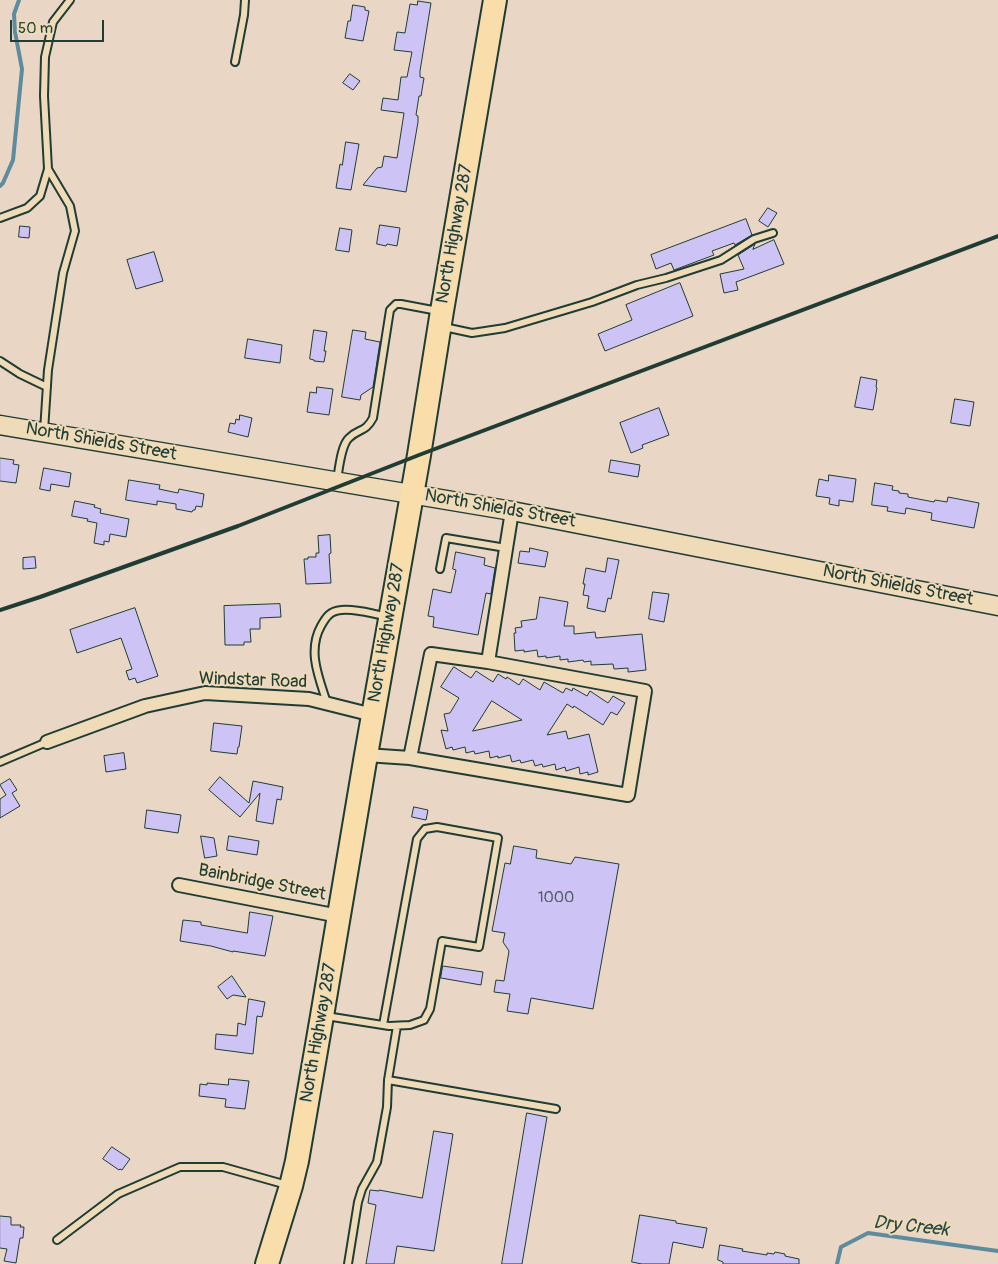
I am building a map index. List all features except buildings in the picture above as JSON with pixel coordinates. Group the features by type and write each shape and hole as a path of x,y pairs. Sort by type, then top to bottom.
{"highway":[{"name":"North Highway 287","path":"267,1264 291,1186 322,1016 495,0"}],"street":[{"name":"North Shields Street","path":"0,425 512,511 998,606"},
{"path":"488,662 512,511"},
{"path":"366,755 410,758 628,795 645,691 488,662 431,654 410,758"},
{"name":"Windstar Road","path":"47,742 145,706 205,693 309,699 373,715"},
{"name":"Bainbridge Street","path":"178,884 339,916"}],"lane":[{"path":"0,218 27,208 40,196 48,169 44,57 52,22 70,0"},
{"path":"235,62 245,0"},
{"path":"44,432 48,370 63,273 76,230 70,206 48,169"},
{"path":"336,481 344,445 356,433 364,430 373,418 390,310 396,304 401,304 441,319 472,333 504,328 722,260 754,239 773,233"},
{"path":"0,361 47,388"},
{"path":"0,368 9,367"},
{"path":"440,569 446,538 506,548"},
{"path":"327,703 316,670 314,652 317,632 324,619 330,613 339,610 352,610 390,617"},
{"path":"0,762 47,742"},
{"path":"322,1016 383,1025 397,1026 410,1025 424,1020 430,1009 442,941 479,947 498,838 437,827 425,829 416,839 383,1025"},
{"path":"348,1264 358,1202 362,1189 377,1162 387,1107 388,1080 397,1026"},
{"path":"388,1080 556,1108"},
{"path":"57,1240 118,1194 180,1167 223,1168 291,1186"}],"waterway":[{"path":"0,186 13,160 22,69 15,32 14,14 19,0"},
{"name":"Dry Creek","path":"837,1264 841,1247 868,1233 998,1251"}],"railway":[{"path":"0,610 238,526 419,455 998,236"}]}
